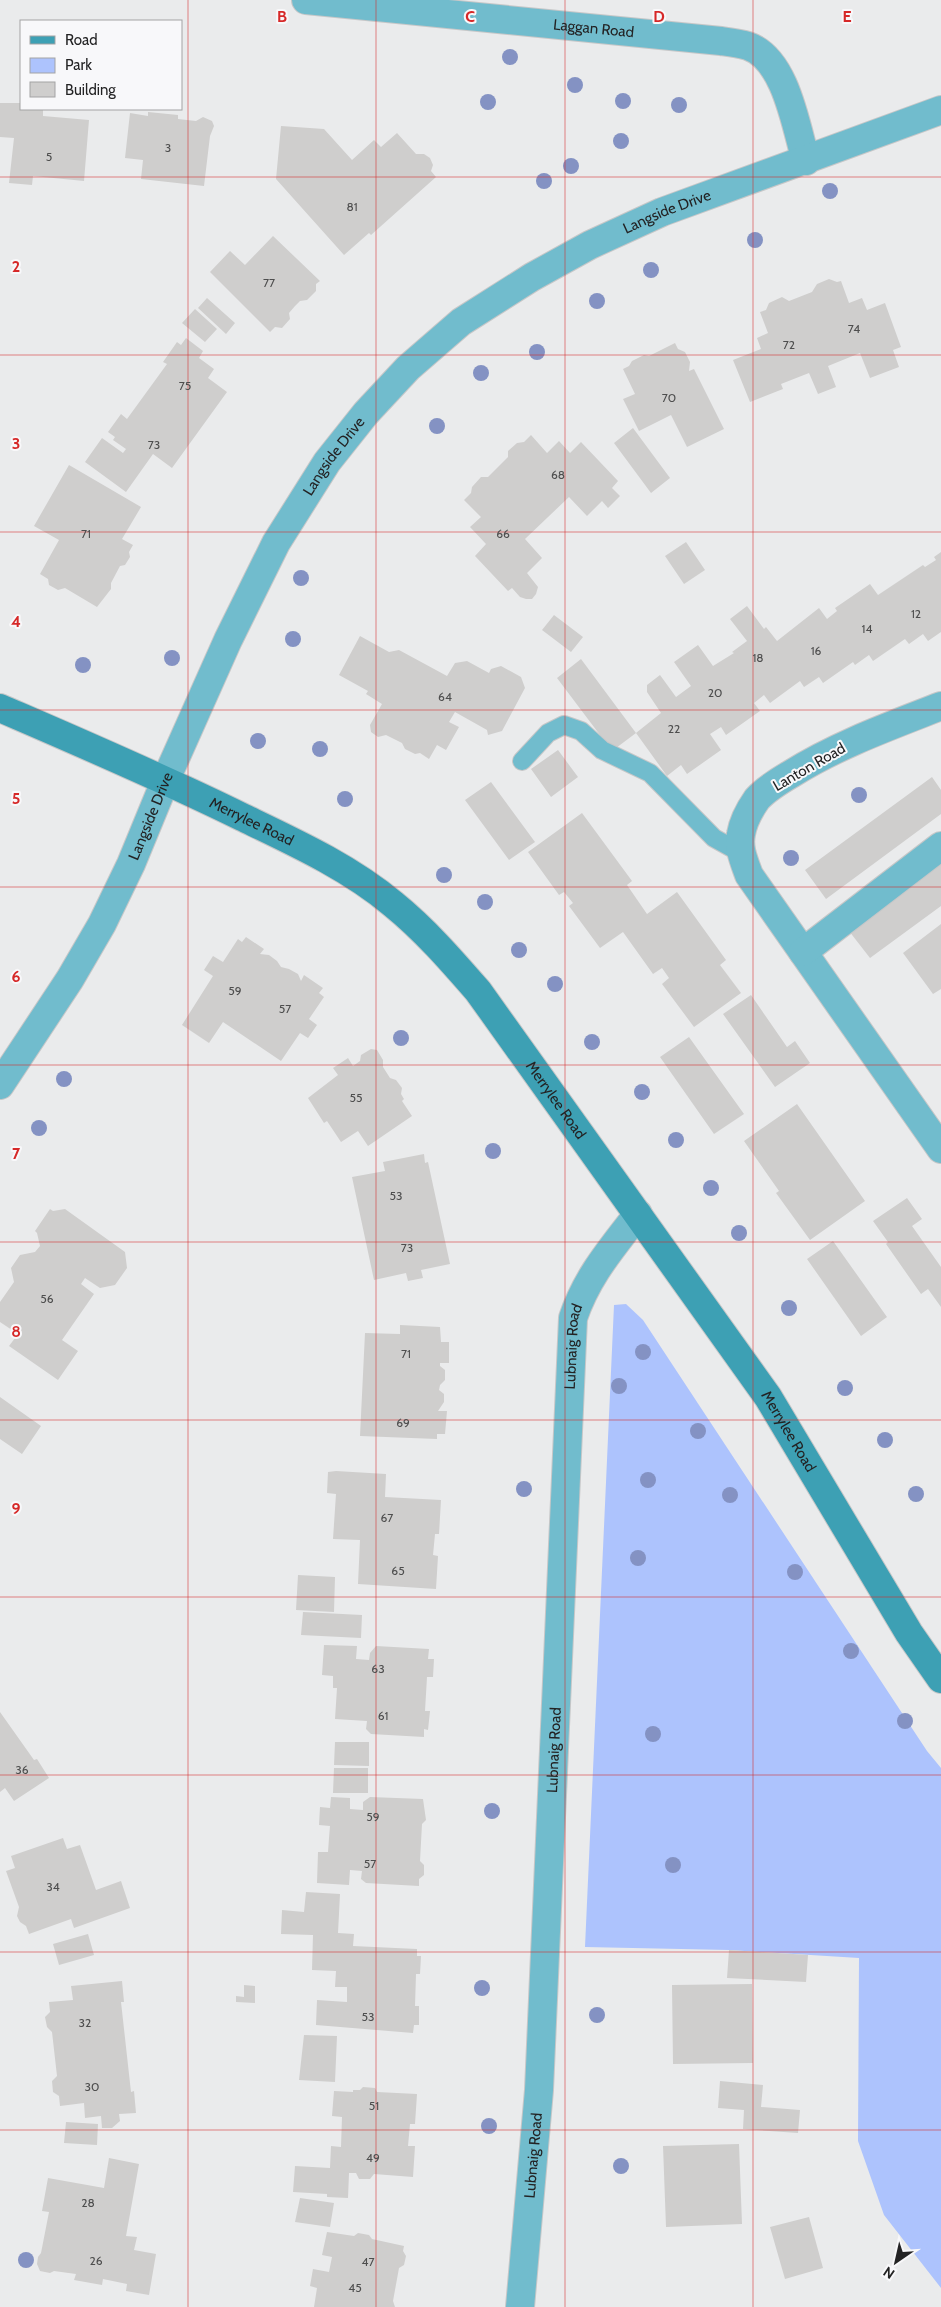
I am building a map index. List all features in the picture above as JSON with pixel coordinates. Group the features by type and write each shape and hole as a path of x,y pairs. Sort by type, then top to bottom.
{"main road":[{"name":"Merrylee Road","path":"0,708 166,780 282,836 348,872 393,903 434,940 478,991 768,1397 909,1633 941,1679"}],"street":[{"name":"Laggan Road","path":"306,0 721,41 749,46 775,68 784,88 806,160"},
{"name":"Langside Drive","path":"0,1085 70,979 102,924 131,864 228,640 276,543 327,462 366,413 408,368 461,322 532,277 590,245 662,212 941,110"},
{"name":"Lanton Road","path":"941,706 858,739 809,763 777,783 758,798 749,811 741,834 741,853 749,875 941,1149"},
{"path":"803,952 941,846"},
{"name":"Lubnaig Road","path":"520,2307 538,2090 573,1318 581,1294 598,1265 638,1214"}],"lane":[{"path":"522,761 548,733 564,725 581,731 602,750 650,773 714,838 741,853"}],"green space":[{"path":"626,1304 643,1320 927,1751 941,1768 941,2288 884,2215 858,2141 859,1958 729,1950 585,1947 614,1305"}],"building":[{"path":"0,103 20,103 20,110 43,110 43,116 89,120 84,181 33,176 32,185 9,183 14,138 0,137"},
{"path":"148,112 178,115 178,119 196,121 203,117 212,121 214,126 210,136 204,186 141,179 143,160 125,158 130,113 148,116"},
{"path":"281,126 324,129 352,160 374,140 381,147 397,133 416,154 424,154 430,158 433,165 431,171 436,177 371,235 369,233 344,255 276,179"},
{"path":"273,236 320,281 316,284 316,291 307,300 300,301 289,313 290,319 282,328 275,327 270,332 210,272 230,251 245,265"},
{"path":"829,279 837,282 841,281 849,303 862,298 867,310 885,303 901,347 893,350 899,367 870,378 860,353 828,366 836,387 818,394 809,373 781,384 783,389 750,402 733,360 761,349 757,338 768,333 760,312 766,310 769,303 782,297 789,301 812,292 817,284"},
{"path":"207,298 235,323 226,334 198,308"},
{"path":"195,309 217,329 205,342 182,323"},
{"path":"186,338 203,351 199,358 214,369 208,378 227,392 172,468 153,454 126,492 85,462 102,438 123,453 126,449 113,440 115,437 108,432 121,414 127,419 167,364 163,362 177,342 181,345"},
{"path":"675,343 678,349 685,352 690,362 689,371 694,369 724,429 687,447 671,415 639,431 623,399 635,394 623,369 629,366 632,361 644,355 649,356"},
{"path":"633,428 670,478 651,493 614,443"},
{"path":"531,435 547,453 559,441 570,453 581,442 618,481 612,488 620,496 608,508 602,501 587,516 569,497 525,539 542,558 527,573 538,587 532,599 526,599 520,597 512,588 508,591 475,556 486,544 470,527 481,517 464,500 481,477 488,477 508,457 508,451 517,443 524,442"},
{"path":"69,465 141,507 122,539 133,545 129,552 130,557 125,565 120,566 111,583 111,589 97,607 65,588 58,590 49,585 48,579 40,574 59,540 34,526"},
{"path":"686,542 705,570 684,584 665,556"},
{"path":"941,552 941,632 928,641 923,634 909,644 905,639 873,661 869,655 855,665 853,662 823,683 819,677 804,687 800,681 770,703 764,695 754,703 760,711 726,735 721,727 710,734 721,750 687,774 681,765 667,776 636,733 661,713 647,692 647,685 660,675 676,697 691,686 674,662 698,645 713,666 734,653 732,652 747,641 730,619 747,606 764,629 766,627 777,641 819,608 827,619 837,611 835,608 870,584 878,595 923,565 925,567 936,560 934,557"},
{"path":"554,615 583,637 571,652 542,630"},
{"path":"360,636 389,652 399,650 447,676 455,663 467,661 489,673 491,669 501,666 521,677 525,688 502,731 488,735 487,730 455,712 449,722 459,727 446,750 437,745 429,759 420,753 415,754 405,749 402,743 386,735 378,737 371,732 370,725 382,704 366,694 368,691 339,675"},
{"path":"581,659 636,733 612,751 557,678"},
{"path":"558,750 578,777 551,797 531,769"},
{"path":"932,777 941,790 941,814 826,899 805,870"},
{"path":"491,782 535,842 509,860 465,800"},
{"path":"582,813 632,881 627,885 647,914 677,892 726,960 720,965 741,993 694,1027 662,984 669,978 662,968 653,974 623,932 600,948 569,906 573,903 564,892 559,895 528,852"},
{"path":"941,864 941,906 870,958 849,931"},
{"path":"941,924 941,989 933,994 903,953"},
{"path":"246,937 264,949 260,954 269,955 281,967 298,974 301,981 304,975 323,988 319,993 324,997 309,1019 317,1025 308,1038 300,1033 281,1061 223,1022 209,1043 182,1025 213,976 204,970 213,956 223,962 238,939 242,942"},
{"path":"751,995 787,1047 795,1041 810,1063 775,1087 723,1014"},
{"path":"689,1037 744,1114 714,1134 660,1057"},
{"path":"371,1049 377,1050 383,1060 383,1067 390,1078 396,1080 402,1088 401,1094 404,1099 402,1101 412,1116 368,1146 358,1131 341,1142 327,1121 324,1123 308,1098 338,1075 333,1068 348,1058 353,1066 360,1061 361,1055"},
{"path":"797,1104 865,1201 810,1240 776,1193 779,1191 744,1141"},
{"path":"424,1154 425,1163 428,1162 450,1264 421,1270 423,1278 408,1281 406,1273 374,1280 352,1177 385,1171 383,1162"},
{"path":"907,1198 922,1219 912,1226 941,1267 941,1307 928,1289 921,1294 886,1244 888,1242 873,1221"},
{"path":"50,1209 53,1211 65,1209 125,1252 127,1268 115,1285 100,1288 85,1278 81,1284 94,1294 62,1340 78,1351 58,1380 9,1346 18,1334 0,1322 0,1302 14,1282 11,1268 20,1255 35,1252 40,1246 35,1231"},
{"path":"833,1241 887,1317 861,1336 807,1259"},
{"path":"400,1325 440,1327 441,1342 449,1342 449,1363 440,1363 440,1366 445,1370 445,1380 440,1385 439,1390 444,1394 444,1402 438,1411 447,1411 445,1434 437,1434 437,1439 360,1436 365,1333 400,1334"},
{"path":"0,1397 41,1426 22,1454 0,1439"},
{"path":"328,1472 386,1474 385,1497 441,1500 439,1534 435,1534 433,1555 438,1556 436,1589 358,1584 360,1540 333,1539 336,1494 327,1493"},
{"path":"298,1575 335,1577 334,1612 296,1610"},
{"path":"303,1612 362,1615 361,1638 301,1635"},
{"path":"324,1645 357,1646 356,1659 369,1660 370,1653 376,1646 429,1649 428,1659 434,1659 433,1677 427,1677 425,1711 430,1711 428,1730 424,1729 424,1737 371,1734 366,1729 367,1721 335,1719 337,1688 333,1688 333,1676 322,1675"},
{"path":"0,1712 34,1760 37,1759 49,1778 14,1801 5,1788 0,1792"},
{"path":"335,1742 369,1742 369,1766 334,1765"},
{"path":"334,1768 368,1768 368,1793 333,1793"},
{"path":"331,1797 350,1798 350,1809 363,1810 363,1802 370,1797 423,1799 426,1820 422,1824 420,1861 424,1865 424,1875 419,1879 419,1886 366,1883 361,1879 362,1871 350,1870 349,1885 317,1883 318,1852 328,1852 330,1826 319,1825 320,1807 330,1808"},
{"path":"63,1838 67,1849 80,1845 96,1890 121,1881 130,1908 74,1928 71,1919 29,1934 26,1926 20,1922 17,1916 19,1907 6,1871 15,1868 11,1856"},
{"path":"306,1892 340,1894 338,1933 354,1934 353,1946 417,1949 417,1956 421,1956 420,1974 416,1974 415,2006 419,2006 419,2025 414,2025 413,2033 316,2025 317,2000 347,2002 347,1987 335,1987 336,1971 312,1970 313,1935 281,1934 282,1910 304,1912"},
{"path":"88,1934 94,1955 59,1965 53,1944"},
{"path":"729,1950 808,1955 806,1982 727,1978"},
{"path":"122,1981 124,2002 121,2002 131,2092 134,2091 136,2113 119,2114 120,2121 112,2128 102,2128 101,2116 85,2118 84,2103 60,2106 59,2096 53,2092 52,2081 57,2076 52,2032 47,2027 45,2017 50,2012 49,2002 73,2000 71,1986"},
{"path":"752,1984 753,2063 673,2064 672,1985"},
{"path":"244,1985 255,1986 255,2003 236,2002 236,1996 244,1997"},
{"path":"304,2035 337,2036 335,2082 299,2080"},
{"path":"720,2081 763,2085 761,2107 800,2110 798,2133 743,2129 744,2110 718,2108"},
{"path":"363,2087 375,2088 377,2092 417,2094 415,2124 410,2124 408,2146 415,2146 413,2177 374,2174 370,2179 359,2179 356,2173 349,2173 348,2198 327,2197 327,2194 293,2192 295,2166 330,2168 331,2146 341,2147 342,2117 332,2116 334,2091 353,2092 353,2090 360,2090"},
{"path":"66,2122 98,2124 97,2145 64,2143"},
{"path":"739,2144 742,2224 666,2227 663,2146"},
{"path":"109,2158 139,2164 126,2236 137,2237 134,2250 156,2254 149,2295 126,2291 127,2284 103,2279 102,2285 74,2280 76,2274 40,2271 37,2264 49,2212 42,2211 48,2178 104,2188"},
{"path":"300,2198 334,2203 330,2227 295,2222"},
{"path":"809,2217 823,2268 785,2279 770,2227"},
{"path":"327,2232 354,2236 358,2233 369,2235 372,2239 404,2246 403,2251 406,2256 404,2265 399,2268 393,2301 395,2307 314,2307 317,2288 310,2286 313,2269 329,2272 332,2257 322,2255"}]}
